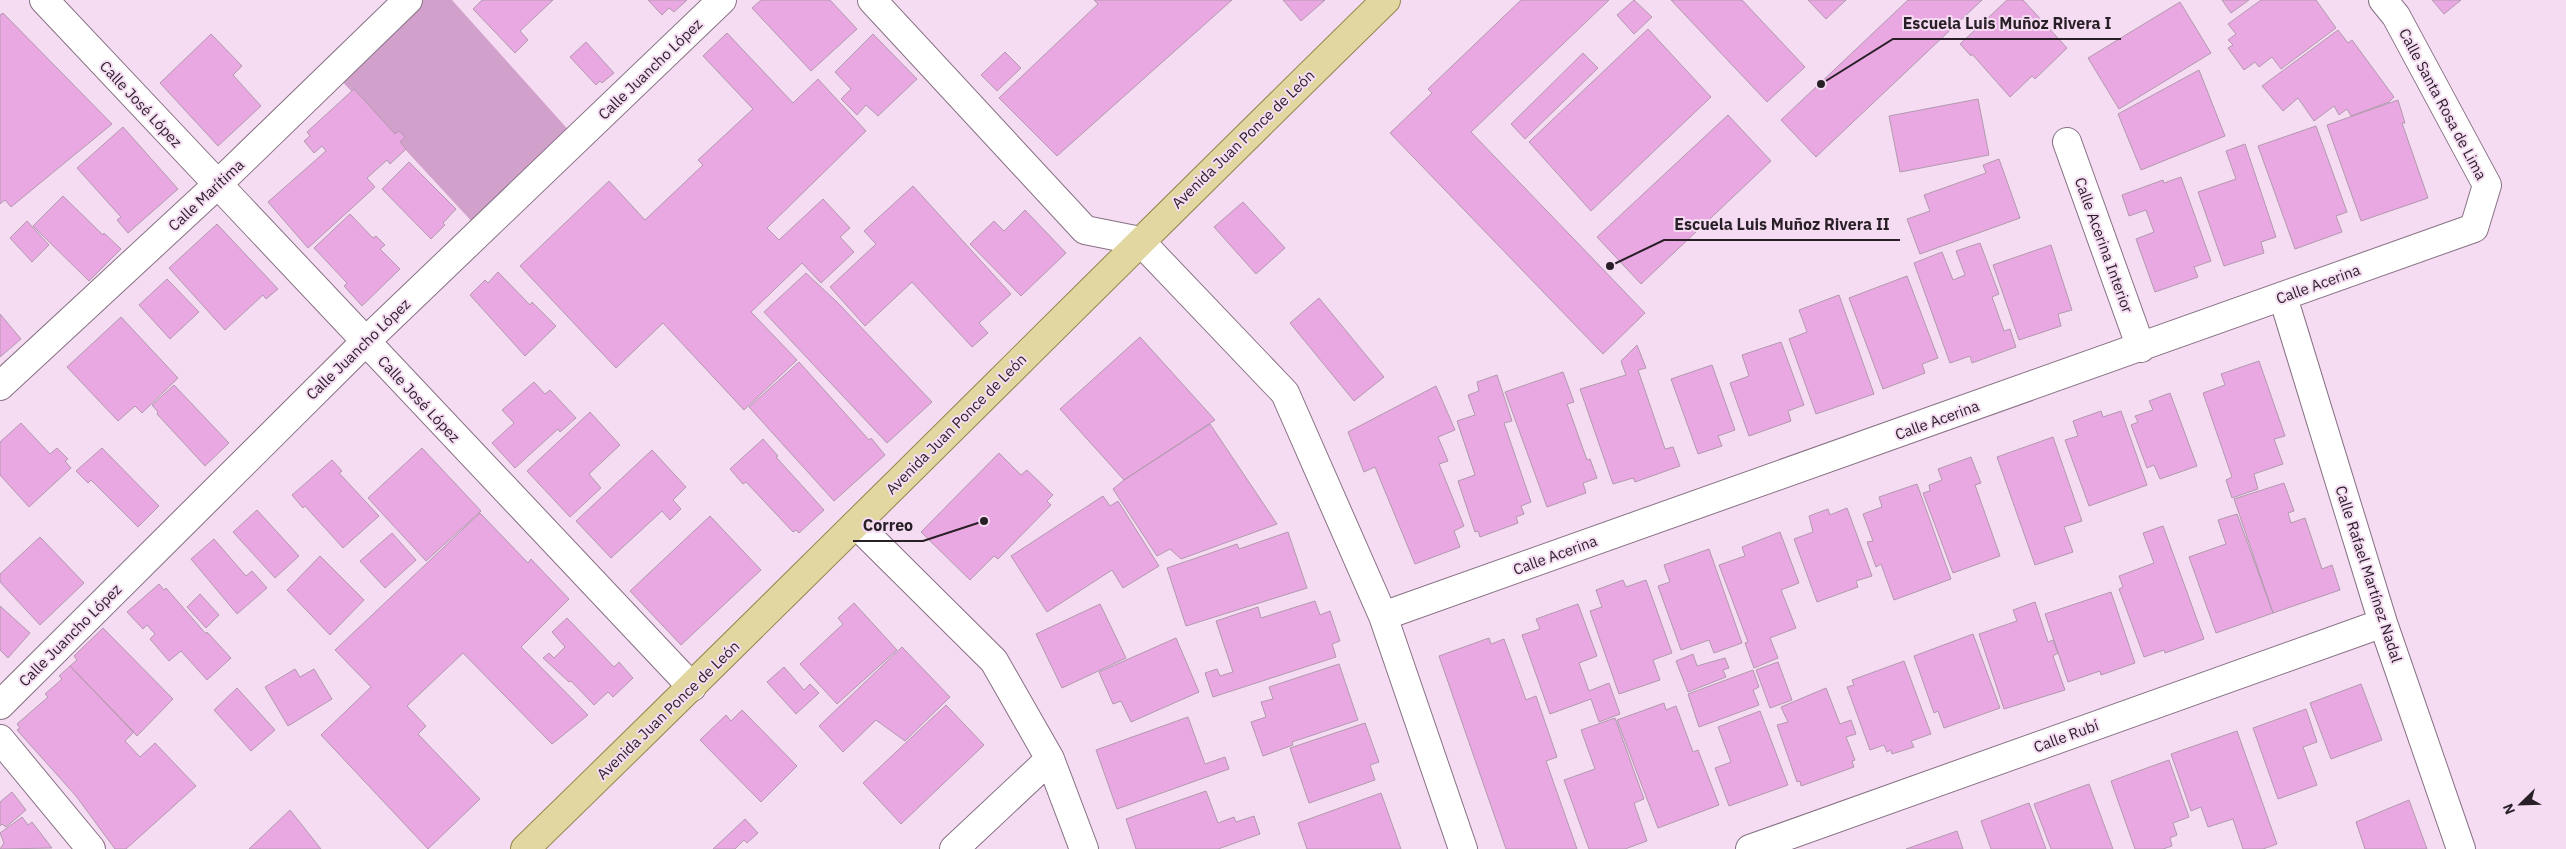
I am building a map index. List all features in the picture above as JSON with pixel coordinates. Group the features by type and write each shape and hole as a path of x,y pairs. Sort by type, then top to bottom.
{"main road":[{"name":"Avenida Juan Ponce de León","path":"525,849 692,687 1140,241 1386,0"}],"street":[{"name":"Calle José López","path":"44,0 692,687"},
{"name":"Calle Marítima","path":"0,386 217,185 408,0"},
{"name":"Calle Juancho López","path":"0,705 365,342 722,0"},
{"path":"872,0 1085,230 1140,241 1285,393 1383,616 1464,849"},
{"name":"Calle Santa Rosa de Lima","path":"2383,0 2396,16 2487,185 2479,212"},
{"name":"Calle Acerina Interior","path":"2067,142 2141,348"},
{"name":"Calle Acerina","path":"1383,616 2283,298 2474,228 2479,212"},
{"name":"Calle Rafael Martínez Nadal","path":"2283,298 2383,623 2461,849"},
{"path":"856,524 994,661 1050,759 1084,849"},
{"name":"Calle Rubí","path":"1750,849 2383,623"},
{"path":"0,739 91,849"},
{"path":"954,849 1050,759"}],"shaded area":[{"path":"418,0 452,0 572,134 476,226 339,78"}],"building":[{"path":"482,0 553,0 520,31 528,40 515,53 473,9"},
{"path":"648,0 687,0 674,12 669,8 662,15"},
{"path":"761,0 830,0 857,29 811,71 752,8"},
{"path":"1094,0 1232,0 1057,156 999,98 1098,4"},
{"path":"1283,0 1325,0 1301,21"},
{"path":"1521,0 1609,0 1471,132 1645,313 1603,354 1390,133 1432,93 1428,89"},
{"path":"1634,0 1652,17 1634,34 1617,15"},
{"path":"1671,0 1742,0 1805,67 1767,102"},
{"path":"1808,0 1846,0 1826,19"},
{"path":"1908,0 1982,0 1816,157 1781,120"},
{"path":"2007,0 2023,0 2067,48 2035,79 2032,76 2010,97 1972,54 1971,56 1960,44"},
{"path":"2222,0 2249,0 2231,13"},
{"path":"2261,0 2316,0 2336,28 2281,69 2272,57 2259,67 2255,62 2244,70 2228,48 2233,45 2228,40 2236,34 2228,24"},
{"path":"2432,0 2461,0 2444,14"},
{"path":"2180,2 2211,53 2119,109 2088,58"},
{"path":"3,13 112,124 11,207 5,200 0,204 0,15"},
{"path":"1648,29 1711,97 1591,211 1529,142"},
{"path":"2338,30 2348,43 2352,40 2394,97 2389,102 2351,116 2347,109 2339,115 2334,106 2314,121 2298,98 2283,111 2262,86"},
{"path":"727,33 793,103 818,79 866,131 767,228 779,240 823,199 850,228 840,237 854,252 821,283 802,263 751,312 797,360 744,410 663,323 616,368 520,266 609,181 645,220 703,165 698,160 753,109 703,56"},
{"path":"211,34 242,66 233,75 261,106 218,146 160,83"},
{"path":"873,34 917,79 878,116 866,105 857,115 841,99 851,89 835,72"},
{"path":"586,42 614,73 602,83 600,81 596,85 570,57"},
{"path":"1005,52 1021,68 997,91 981,75"},
{"path":"1583,53 1598,68 1525,139 1511,124"},
{"path":"2199,70 2225,136 2141,170 2118,114"},
{"path":"354,89 395,134 399,131 405,137 400,142 406,149 390,164 387,160 367,178 375,187 308,248 268,202 326,151 322,146 314,153 304,141 310,136 307,132"},
{"path":"1978,99 1989,155 1900,172 1889,116"},
{"path":"2398,100 2405,123 2402,123 2428,198 2361,221 2327,125"},
{"path":"1728,115 1771,161 1641,284 1597,237"},
{"path":"2316,126 2347,212 2336,216 2342,232 2295,249 2258,146"},
{"path":"123,127 178,189 128,233 117,220 121,217 77,168"},
{"path":"2245,144 2276,237 2261,242 2264,253 2224,266 2198,192 2236,179 2226,151"},
{"path":"1999,159 2020,218 1920,254 1907,219 1930,211 1924,195 1986,173 1983,165"},
{"path":"409,162 456,209 443,223 445,225 431,239 382,189"},
{"path":"2181,177 2211,261 2194,267 2198,277 2155,292 2136,239 2154,232 2146,210 2129,216 2122,195 2163,180 2164,183"},
{"path":"913,186 1011,294 979,323 988,333 972,347 912,282 865,326 830,287 876,244 864,231"},
{"path":"63,196 103,235 104,233 121,249 89,281 33,226"},
{"path":"1243,202 1285,248 1256,274 1214,227"},
{"path":"1025,210 1066,253 1021,296 970,244 994,221 1004,231"},
{"path":"350,214 373,238 376,236 385,245 380,249 400,269 362,306 344,286 347,283 314,248"},
{"path":"27,221 49,245 32,262 10,238"},
{"path":"217,224 278,289 266,299 263,295 225,330 169,268"},
{"path":"1980,243 1999,294 1992,297 2004,331 2010,329 2016,347 1972,363 1970,356 1950,363 1914,263 1942,252 1953,280 1965,275 1956,251"},
{"path":"2051,245 2072,310 2058,314 2061,326 2019,340 1993,265"},
{"path":"498,272 530,305 532,302 556,326 525,356 470,295 485,280 488,283"},
{"path":"806,273 838,303 932,402 887,443 764,312"},
{"path":"1907,276 1938,358 1922,364 1925,373 1883,389 1849,298"},
{"path":"167,279 199,312 170,339 139,305"},
{"path":"1839,295 1874,394 1816,414 1789,339 1807,332 1799,310"},
{"path":"1319,298 1384,377 1354,401 1290,323"},
{"path":"0,314 21,339 0,357"},
{"path":"121,317 178,378 142,413 135,406 118,421 67,367"},
{"path":"1140,337 1215,420 1124,480 1060,409"},
{"path":"1781,342 1804,405 1788,411 1791,421 1749,436 1730,383 1749,376 1742,355"},
{"path":"1637,345 1646,368 1638,370 1665,449 1673,447 1680,466 1635,482 1633,478 1613,484 1580,389 1626,375 1621,361"},
{"path":"2259,361 2285,436 2274,439 2283,464 2254,474 2258,489 2232,498 2226,480 2232,477 2203,393 2225,385 2221,374"},
{"path":"799,362 869,440 871,438 885,455 834,501 749,407"},
{"path":"1712,365 1735,430 1718,436 1722,446 1698,454 1671,379"},
{"path":"1563,372 1574,402 1567,404 1587,460 1590,459 1597,478 1583,483 1586,493 1547,507 1505,392"},
{"path":"1497,375 1512,421 1504,423 1531,502 1521,506 1524,514 1516,517 1518,523 1480,537 1478,531 1475,532 1458,481 1475,475 1457,421 1475,415 1468,395 1479,391 1477,382"},
{"path":"534,382 545,394 550,390 576,418 560,432 558,429 515,468 492,443 514,423 502,410"},
{"path":"174,385 229,443 205,466 157,414 158,412 152,405"},
{"path":"1436,386 1455,430 1438,437 1448,461 1439,464 1464,526 1454,531 1460,547 1415,564 1375,467 1364,472 1348,432"},
{"path":"2170,393 2197,466 2160,479 2154,465 2147,468 2131,425 2138,422 2135,416 2153,410 2149,401"},
{"path":"2101,411 2103,417 2121,411 2147,485 2089,506 2065,440 2078,436 2073,421"},
{"path":"590,412 620,445 589,474 601,488 570,517 527,471"},
{"path":"21,423 50,454 57,448 68,459 65,461 71,468 29,507 0,475 0,442"},
{"path":"1210,424 1277,524 1181,559 1170,549 1157,556 1113,489"},
{"path":"2053,437 2082,521 2064,527 2073,552 2035,565 1997,457"},
{"path":"763,439 778,456 776,457 824,510 799,533 796,530 793,532 746,482 743,484 730,469"},
{"path":"102,448 159,506 138,527 91,480 88,483 76,471"},
{"path":"422,448 481,511 426,561 368,498"},
{"path":"652,450 686,487 673,500 681,509 670,520 662,511 611,558 576,521"},
{"path":"999,453 1021,475 1027,470 1053,495 1047,501 1051,505 998,559 994,556 970,580 921,532"},
{"path":"1971,457 1981,483 1975,485 2000,556 1953,573 1923,493 1930,491 1929,485 1942,480 1938,469"},
{"path":"332,460 342,471 339,473 379,516 343,548 305,506 303,508 292,495"},
{"path":"2284,483 2294,511 2288,513 2291,523 2305,518 2322,569 2332,565 2340,590 2273,613 2234,499"},
{"path":"1917,484 1951,579 1894,600 1881,564 1876,567 1867,542 1873,541 1863,514 1882,507 1879,497"},
{"path":"1103,496 1110,506 1118,501 1159,566 1123,588 1112,570 1047,612 1011,556"},
{"path":"1847,508 1872,576 1856,581 1858,587 1817,602 1794,539 1813,532 1809,516 1828,509 1830,515"},
{"path":"257,510 299,556 275,578 233,532"},
{"path":"480,513 528,563 531,559 569,599 521,647 588,715 552,744 463,653 407,706 426,726 418,734 480,799 428,849 321,735 371,687 335,650"},
{"path":"2237,514 2273,613 2216,633 2189,557 2226,544 2218,520"},
{"path":"710,516 761,570 681,645 630,591"},
{"path":"2163,526 2204,639 2165,653 2164,650 2144,657 2119,589 2123,587 2119,576 2154,563 2143,533"},
{"path":"1288,532 1307,588 1186,626 1167,568 1237,544 1239,549"},
{"path":"1780,532 1799,583 1781,590 1796,628 1770,638 1778,658 1754,668 1745,643 1748,642 1719,565 1745,556 1742,547"},
{"path":"392,533 416,560 385,588 360,561"},
{"path":"40,537 84,583 40,625 0,582 0,574"},
{"path":"214,539 246,576 252,571 267,588 237,614 191,559"},
{"path":"1709,549 1742,643 1714,653 1709,640 1681,650 1658,586 1670,582 1664,565"},
{"path":"320,556 364,600 330,635 287,590"},
{"path":"1623,580 1626,587 1646,580 1672,653 1653,660 1660,680 1619,694 1590,611 1602,607 1596,590"},
{"path":"159,584 164,590 166,588 206,634 207,632 231,658 207,680 181,651 169,661 150,639 155,634 147,625 143,629 127,612"},
{"path":"2111,592 2135,663 2101,675 2100,671 2068,682 2045,614"},
{"path":"200,594 219,615 206,628 187,607"},
{"path":"1315,601 1320,615 1330,611 1340,641 1332,644 1336,657 1213,697 1205,673 1217,669 1220,676 1233,672 1216,621 1258,607 1261,618"},
{"path":"2035,602 2048,642 2053,640 2058,653 2053,656 2065,690 2004,709 1979,634 2017,621 2013,610"},
{"path":"854,603 897,650 837,704 800,664 843,624 838,618"},
{"path":"1100,604 1126,658 1062,688 1036,634"},
{"path":"1578,604 1597,656 1579,663 1589,691 1609,683 1620,714 1599,722 1591,699 1550,714 1522,635 1540,629 1536,619"},
{"path":"0,606 30,633 8,658 0,650"},
{"path":"567,618 614,667 619,662 633,678 613,697 608,692 594,705 571,681 569,682 543,658 549,653 554,658 565,647 552,632"},
{"path":"103,628 173,699 137,736 70,666 77,660 74,656"},
{"path":"1973,634 2000,708 1944,728 1938,711 1934,713 1914,656"},
{"path":"1176,638 1199,692 1131,722 1121,701 1113,704 1099,672"},
{"path":"1489,638 1491,644 1504,639 1526,700 1536,696 1557,757 1546,761 1577,849 1506,849 1439,656"},
{"path":"902,647 950,697 905,741 876,720 843,752 819,726"},
{"path":"1693,654 1697,666 1725,658 1729,668 1723,670 1726,677 1688,692 1676,661"},
{"path":"1904,661 1931,734 1911,741 1914,747 1892,754 1891,750 1887,752 1884,745 1870,750 1847,687 1854,685 1852,680"},
{"path":"1778,662 1792,700 1770,708 1756,670"},
{"path":"1339,664 1358,720 1292,742 1293,745 1263,756 1251,722 1266,717 1261,702 1273,699 1269,687"},
{"path":"70,666 134,732 125,741 140,757 155,743 196,786 126,849 115,849 76,796 17,730 20,728 17,724 48,697 45,694 62,679 59,676"},
{"path":"784,667 804,690 810,684 819,693 796,714 767,682"},
{"path":"295,669 300,677 314,669 332,699 288,726 265,687"},
{"path":"1753,670 1759,687 1753,690 1759,705 1699,727 1688,694"},
{"path":"2361,684 2382,740 2331,759 2310,703"},
{"path":"237,688 275,730 251,751 214,710"},
{"path":"1826,688 1840,724 1851,720 1856,734 1846,737 1855,760 1852,761 1854,767 1801,786 1800,781 1797,782 1777,725 1788,722 1781,707"},
{"path":"1664,703 1666,710 1676,706 1693,752 1698,750 1719,805 1658,828 1617,720"},
{"path":"946,705 984,745 901,824 863,783"},
{"path":"2306,709 2317,742 2303,747 2317,785 2278,799 2253,728"},
{"path":"742,710 797,766 761,802 700,740 726,715 731,721"},
{"path":"1760,711 1788,785 1729,806 1715,768 1731,762 1718,727"},
{"path":"1188,717 1205,764 1225,757 1229,769 1117,809 1096,750"},
{"path":"1615,718 1644,799 1634,803 1647,841 1625,849 1589,849 1564,780 1595,769 1581,730"},
{"path":"1365,723 1379,762 1370,765 1375,780 1309,803 1290,748"},
{"path":"2237,731 2277,844 2263,849 2243,849 2233,819 2208,827 2201,807 2191,811 2171,754"},
{"path":"2169,760 2189,817 2173,823 2177,835 2170,838 2172,846 2163,849 2135,849 2111,781"},
{"path":"2089,784 2113,849 2051,849 2034,804"},
{"path":"1206,791 1218,823 1234,817 1236,822 1254,816 1260,834 1218,849 1136,849 1126,819"},
{"path":"12,792 26,810 6,827 2,824 0,826 0,802"},
{"path":"1381,793 1401,849 1307,849 1298,823"},
{"path":"2409,800 2427,849 2365,849 2356,822"},
{"path":"2029,803 2046,849 1991,849 1981,821"},
{"path":"290,810 321,849 249,849"},
{"path":"22,817 28,825 32,822 52,848 0,849 4,843 0,833"},
{"path":"745,819 758,833 747,843 744,840 735,849 713,849"},
{"path":"1957,831 1963,849 1906,849"}],"place":[{"name":"Escuela Luis Muñoz Rivera I","path":"1821,84"},
{"name":"Escuela Luis Muñoz Rivera II","path":"1610,266"},
{"name":"Correo","path":"984,521"}]}
